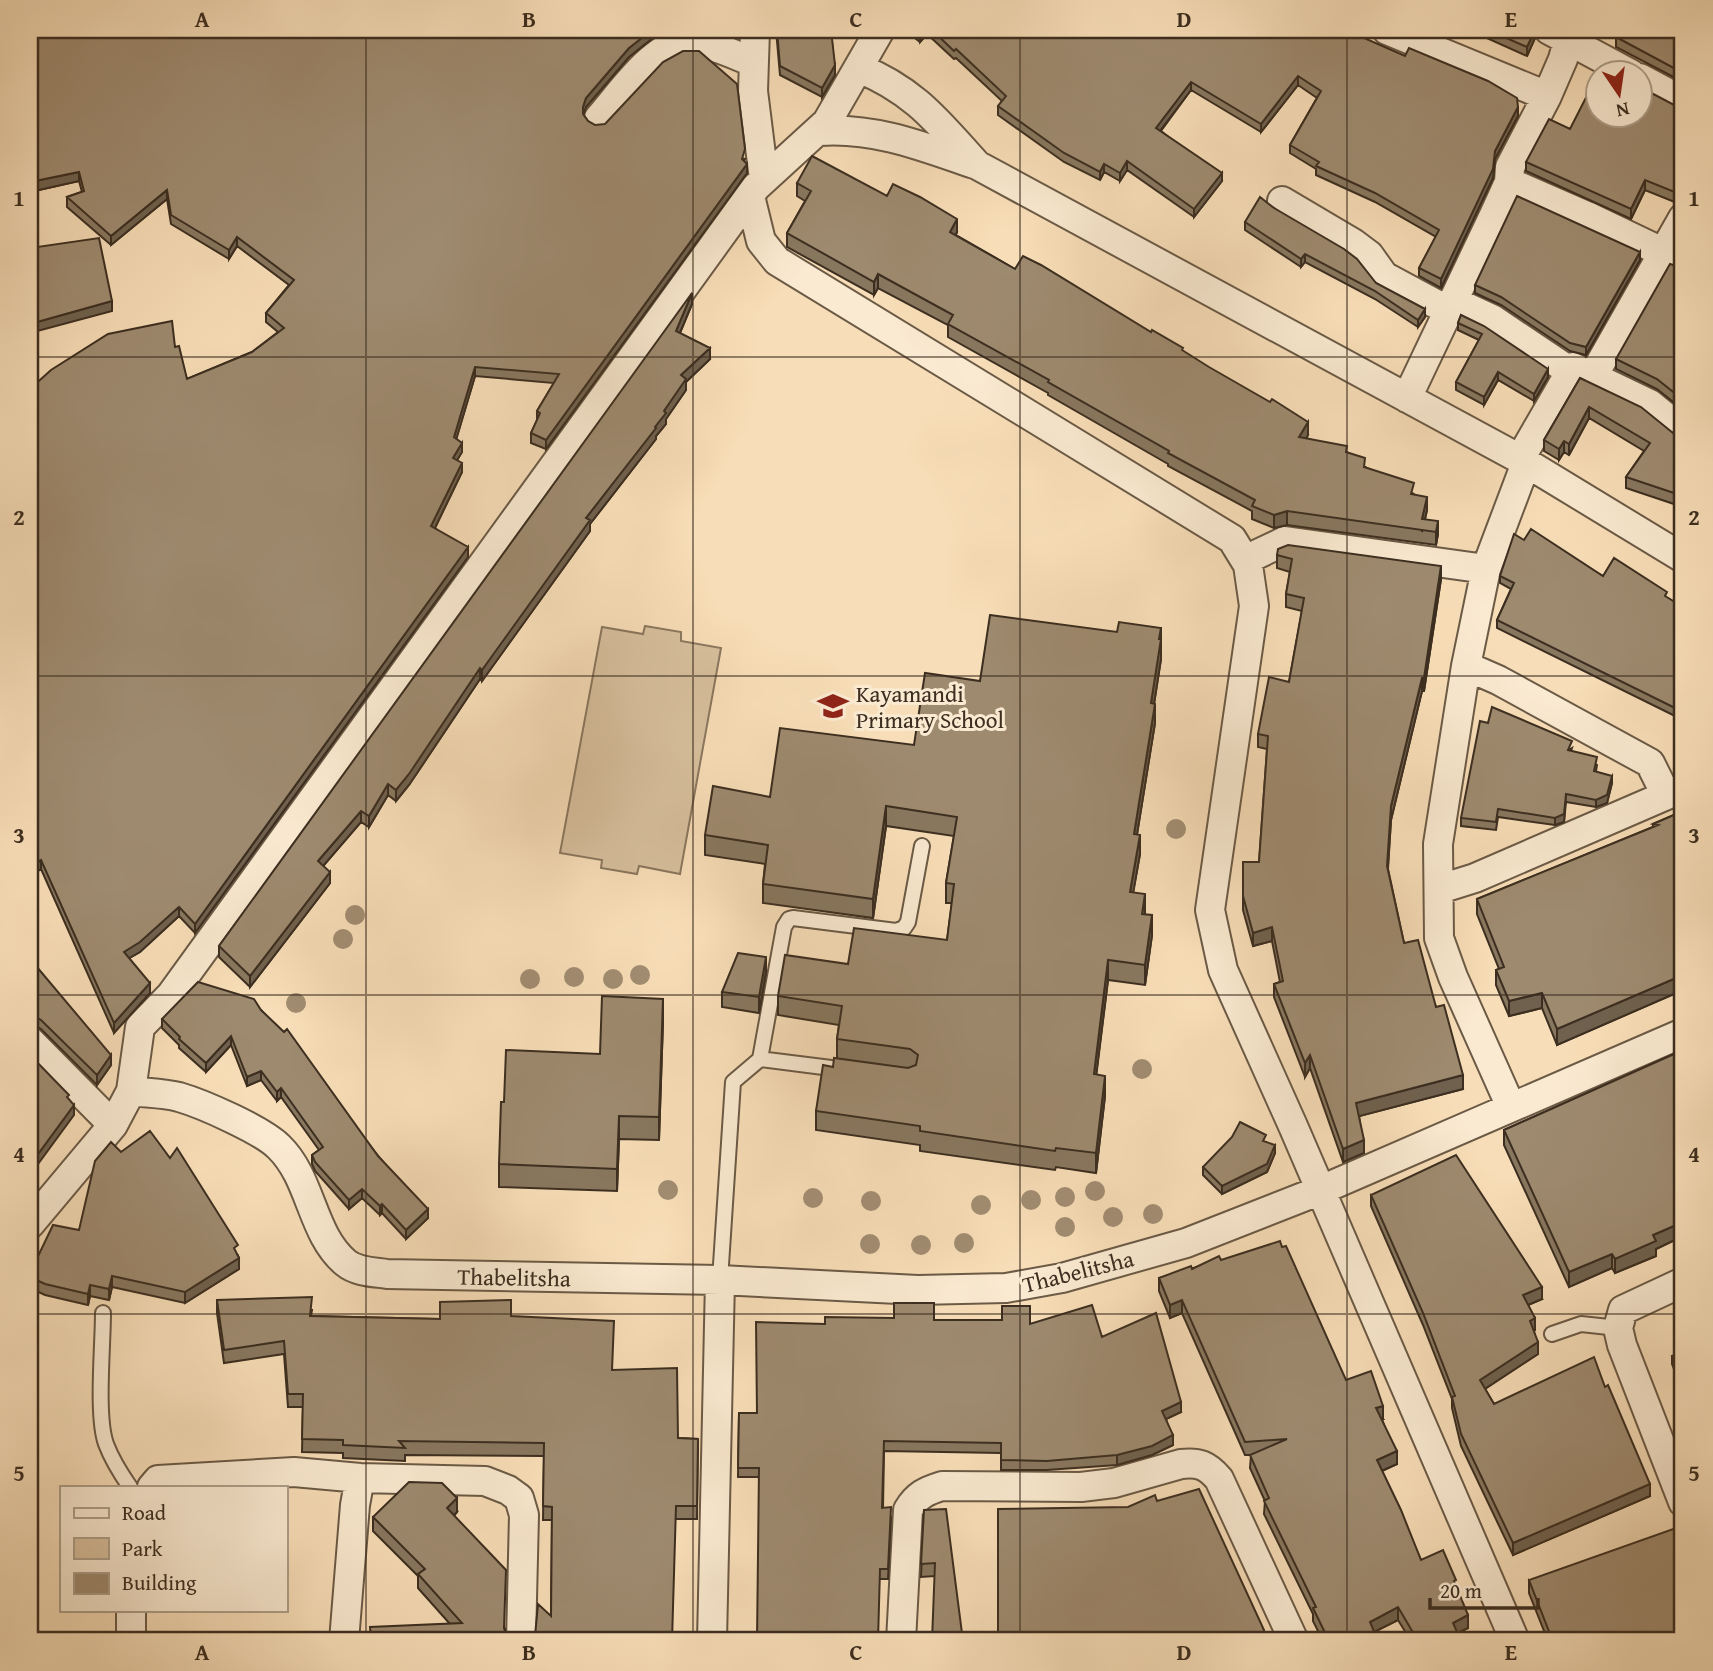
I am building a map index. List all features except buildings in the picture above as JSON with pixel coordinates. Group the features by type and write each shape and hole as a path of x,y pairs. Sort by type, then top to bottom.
{"street":[{"path":"755,30 753,62 761,241 777,261 1232,539 1248,565 1254,606 1210,910 1223,970 1516,1641"},
{"path":"30,1224 113,1125 131,1091 140,1027 179,984 757,188 819,131 833,113 880,30"},
{"path":"1387,30 1546,96"},
{"path":"1407,398 1509,182 1510,167 1563,59 1562,33"},
{"path":"1562,33 1607,60"},
{"path":"599,118 656,54 676,43 707,45 753,62"},
{"path":"858,68 884,78 919,102 977,165"},
{"path":"1654,85 1683,101"},
{"path":"819,131 852,130 880,134 977,165 1523,461 1683,558"},
{"path":"1509,182 1674,257"},
{"path":"1282,201 1353,243 1369,255 1384,276 1451,306 1492,319 1582,374 1650,404 1683,431"},
{"path":"1511,1107 1453,977 1439,938 1438,844 1466,666 1486,569 1523,461 1582,374 1674,257 1683,218"},
{"path":"1245,560 1284,541 1486,569"},
{"path":"1440,889 1475,878 1675,792 1650,764 1497,680 1466,666"},
{"name":"Thabelitsha","path":"131,1091 178,1097 245,1125 281,1148 300,1174 331,1246 347,1264 363,1271 387,1274 720,1280 918,1290 1006,1287 1062,1279 1185,1242 1321,1191 1683,1033"},
{"path":"30,1041 113,1125"},
{"path":"712,1641 720,1280"},
{"path":"1683,1282 1623,1310 1618,1328 1622,1345 1683,1502"},
{"path":"901,1641 908,1510 915,1499 925,1491 942,1486 1081,1487 1114,1483 1192,1463 1205,1465 1219,1479 1294,1641"},
{"path":"153,1486 158,1480 294,1472 360,1478 485,1481 508,1490 519,1498 524,1515 521,1641"},
{"path":"344,1641 355,1505 360,1478"},
{"path":"131,1612 131,1641"}],"lane":[{"path":"720,1280 733,1082 760,1059 784,927 789,919 793,918 896,931 904,928 908,922 922,846"},
{"path":"760,1059 855,1071"},
{"path":"103,1313 102,1417 105,1442 118,1470 129,1486"},
{"path":"1552,1334 1581,1324 1618,1328"}],"green space":[{"path":"645,626 681,632 681,641 721,648 680,874 639,866 637,874 601,868 602,860 560,853 602,627 643,634"}],"place":[{"name":"Kayamandi Primary School","path":"833,706"}]}
